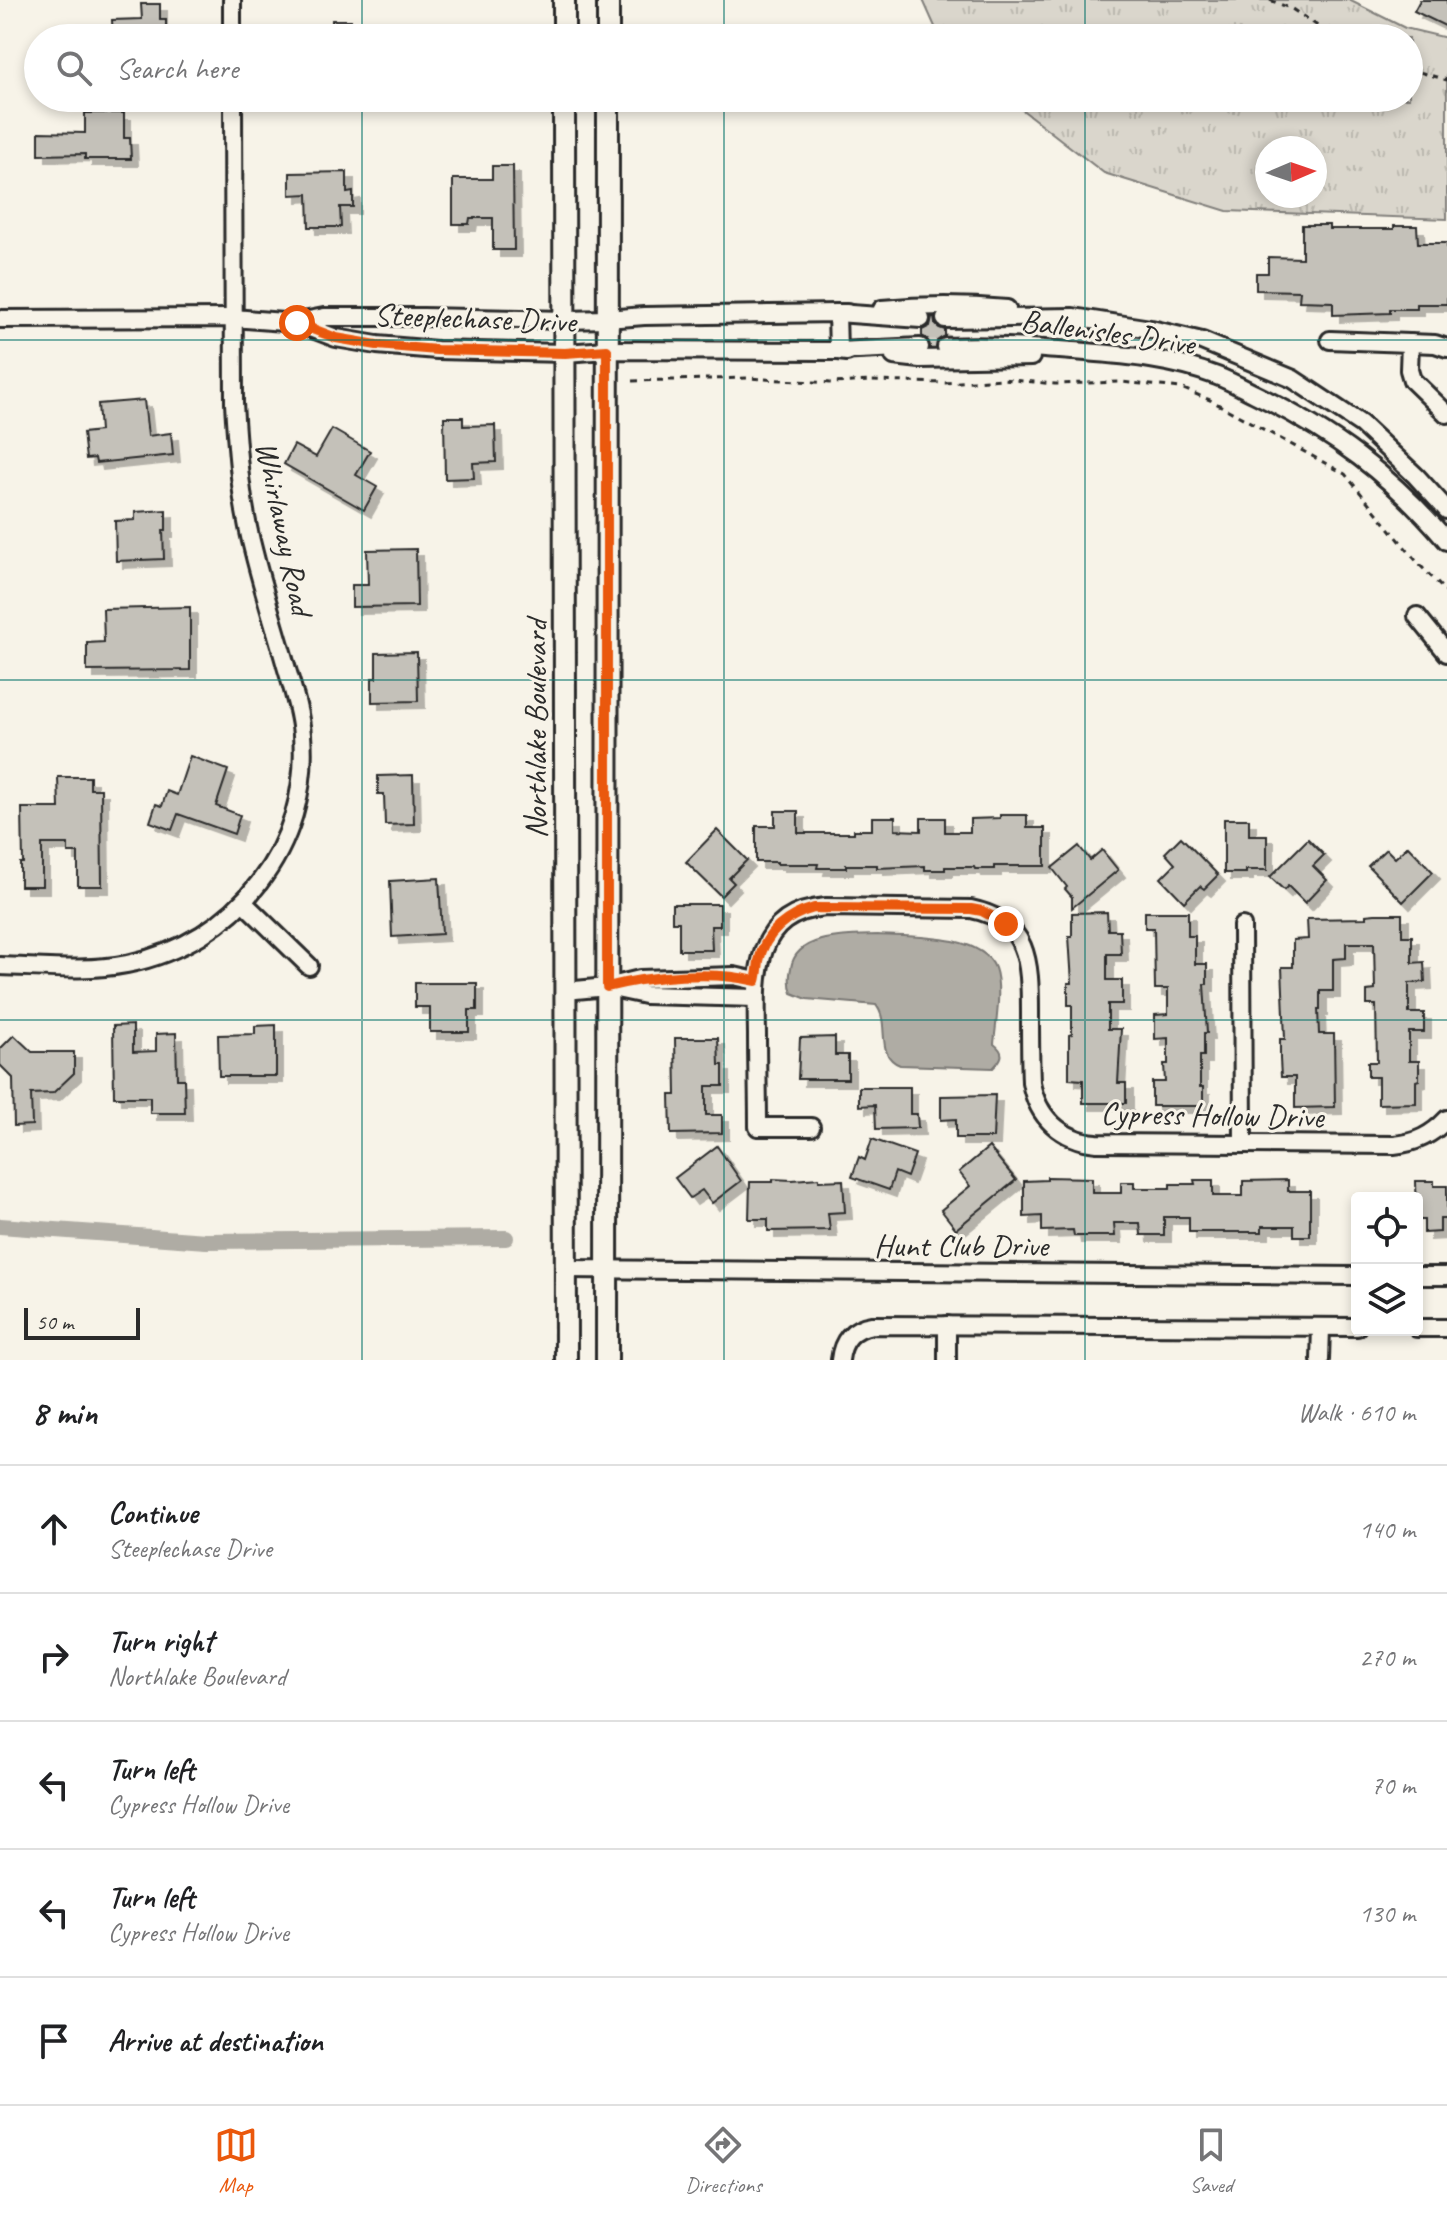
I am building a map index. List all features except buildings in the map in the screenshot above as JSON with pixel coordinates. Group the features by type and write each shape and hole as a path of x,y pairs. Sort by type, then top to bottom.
{"main road":[{"path":"564,0 564,24"},
{"path":"608,0 608,24"},
{"name":"Northlake Boulevard","path":"564,112 566,1360"},
{"path":"607,1360 608,112"}],"street":[{"path":"232,0 232,24"},
{"name":"Whirlaway Road","path":"0,966 96,968 151,959 177,949 202,936 243,902 263,878 284,842 293,816 300,789 302,734 253,550 237,452 233,318 233,112"},
{"path":"607,319 837,313 911,306 983,307 1073,317"},
{"path":"837,313 921,319"},
{"path":"837,313 838,351"},
{"name":"Steeplechase Drive","path":"297,323 324,317 607,319"},
{"name":"Ballenisles Drive","path":"945,319 1073,317 1151,329 1202,341 1293,379 1361,424 1447,510"},
{"name":"Steeplechase Drive","path":"0,319 233,318 297,323 336,338 377,345 437,350 565,353 607,350"},
{"path":"992,318 992,345"},
{"path":"1330,340 1435,344 1447,348"},
{"path":"1410,343 1409,370 1412,380 1447,414"},
{"name":"Ballenisles Drive","path":"946,347 992,345 1080,352 1172,362 1217,376 1300,416 1368,461 1423,513 1447,541"},
{"path":"607,350 838,351 920,347"},
{"path":"838,351 920,359 1030,357 1080,352"},
{"path":"1417,616 1447,653"},
{"path":"243,902 309,966"},
{"name":"Cypress Hollow Drive","path":"811,1127 758,1127 756,989 759,961 768,940 783,922 803,911 826,907 971,909 982,911 1015,932 1026,953 1030,975 1031,1082 1037,1104 1050,1123 1064,1134 1086,1142 1406,1143 1428,1136 1447,1119"},
{"path":"1242,926 1243,1144"},
{"path":"565,991 607,987 640,979 734,976 756,989"},
{"name":"Hunt Club Drive","path":"565,1269 1351,1276"},
{"path":"1423,1276 1447,1276"},
{"path":"947,1325 947,1360"},
{"path":"840,1360 849,1335 865,1326 1351,1327"},
{"path":"1320,1360 1321,1327"},
{"path":"1423,1328 1447,1328"}],"path":[{"path":"1270,0 1292,9 1315,24"},
{"path":"1423,73 1447,80"},
{"path":"633,381 747,378 832,383 945,383 1002,379 1055,384 1121,382 1181,388 1345,474 1418,563 1447,593"}],"green space":[{"path":"923,0 1349,0 1397,24 934,24"},
{"path":"1423,32 1447,38 1447,219 1227,211 1104,173 1025,112 1423,112"}],"shaded area":[{"path":"878,935 943,939 975,948 987,957 995,968 998,985 994,1044 1001,1056 993,1068 900,1065 887,1054 876,1005 807,999 792,993 791,968 803,948 826,939"}],"waterway":[{"path":"0,1226 206,1241 506,1238"}],"tunnel":[{"path":"920,347 946,347"}],"route":[{"path":"297,323 336,338 377,345 437,350 565,353 607,350 607,987 640,979 734,976 756,981 762,950 774,930 792,916 814,908 971,909 982,911 1006,924"}]}
